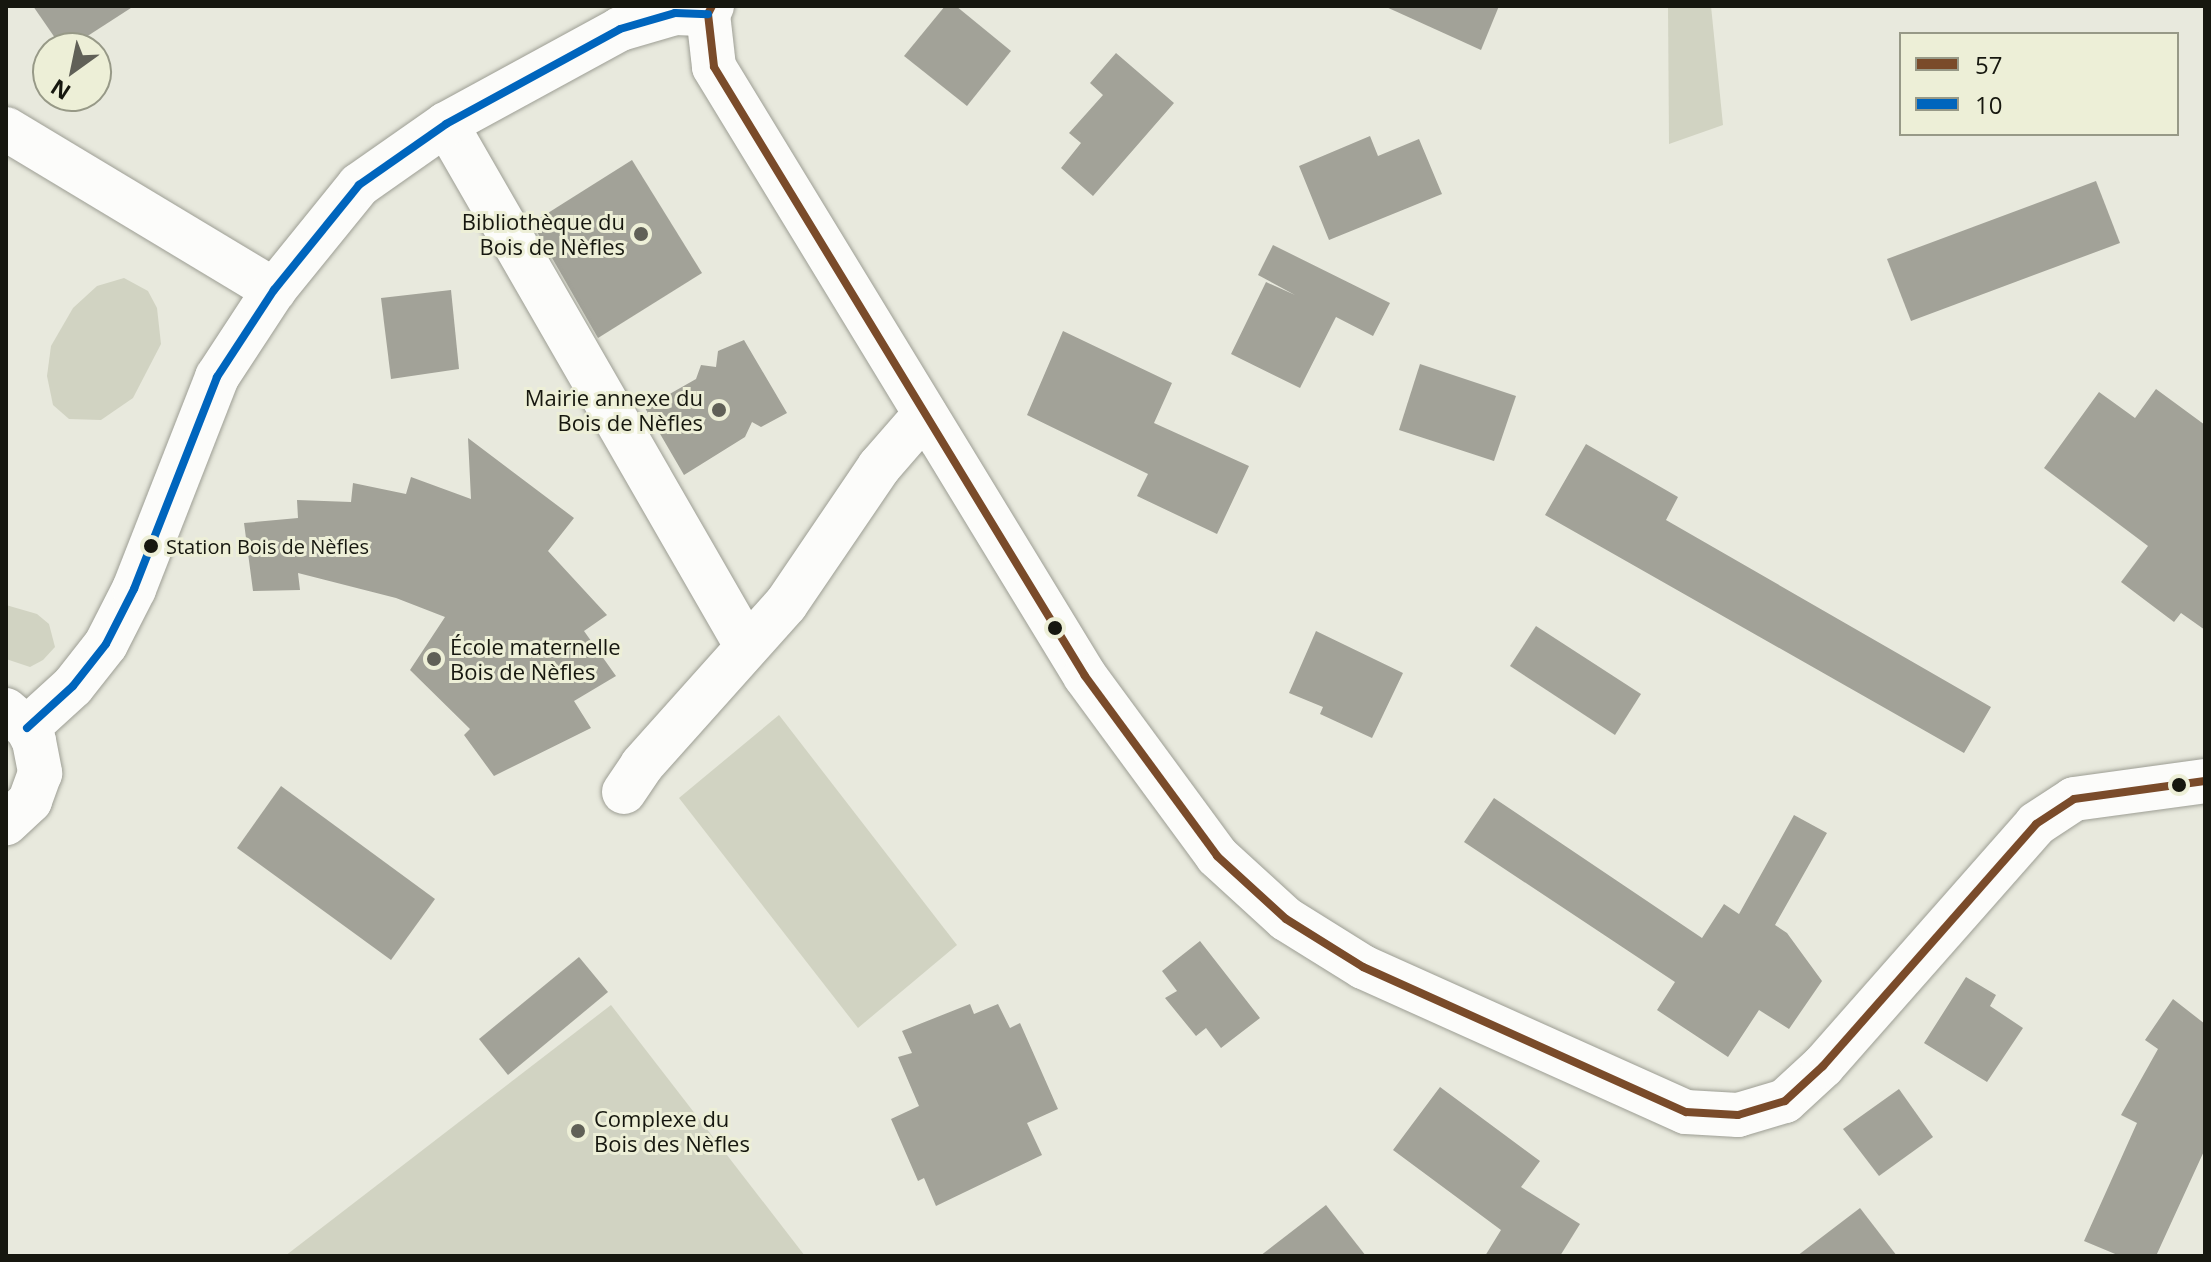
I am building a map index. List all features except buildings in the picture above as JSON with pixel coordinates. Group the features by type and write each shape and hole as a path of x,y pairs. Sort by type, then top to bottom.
{"street":[{"path":"6,823 21,813 37,785 40,758 16,719 73,686 106,644 134,589 217,377 274,290 359,185 446,124 620,29 675,13 710,10 714,67 1085,676 1217,856 1286,919 1363,967 1686,1112 1738,1115 1785,1101 1823,1066 2036,824 2074,799 2205,781"},
{"path":"446,124 747,647"},
{"path":"6,129 274,290"},
{"path":"624,792 642,765 786,604 879,467 925,414"}],"green space":[{"path":"1668,6 1711,6 1723,125 1669,144"},
{"path":"124,278 148,291 157,308 161,344 133,398 101,420 69,419 53,405 47,376 51,346 73,308 97,286"},
{"path":"6,605 37,614 49,624 55,647 43,660 30,667 6,659"},
{"path":"779,715 957,945 858,1028 679,798"},
{"name":"Complexe du Bois des Nèfles","path":"611,1005 805,1256 285,1256"}],"transit line":[{"name":"57","path":"712,6 708,14 714,67 1085,676 1217,856 1286,919 1363,967 1686,1112 1738,1115 1785,1101 1823,1066 2036,824 2074,799 2205,781"},
{"name":"10","path":"27,728 73,686 106,644 134,589 217,377 274,290 359,185 446,124 620,29 675,13 708,14"}],"place":[{"name":"Bibliothèque du Bois de Nèfles","path":"641,234"},
{"name":"Mairie annexe du Bois de Nèfles","path":"719,410"},
{"name":"Station Bois de Nèfles","path":"151,546"},
{"name":"École maternelle Bois de Nèfles","path":"434,659"},
{"name":"Complexe du Bois des Nèfles","path":"578,1131"}]}
